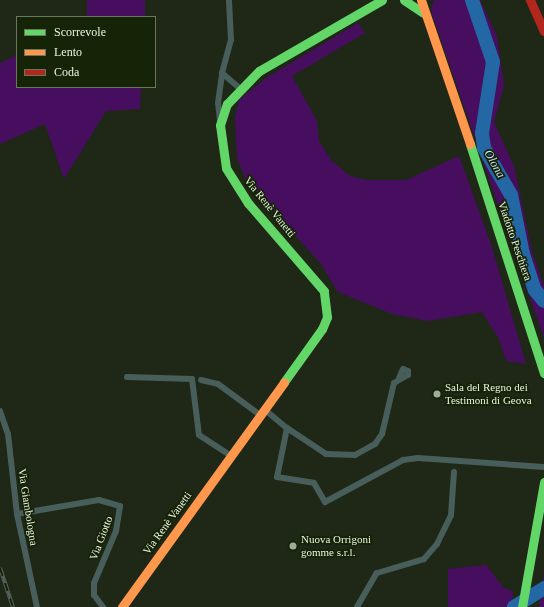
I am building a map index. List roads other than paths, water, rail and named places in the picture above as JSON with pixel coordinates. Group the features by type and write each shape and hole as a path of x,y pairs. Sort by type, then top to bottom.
{"street":[{"path":"220,125 218,103 222,73 231,40 229,0"},
{"name":"Via Renè Vanetti","path":"122,607 322,329 327,302 318,282 236,186 226,168 220,125 227,104 239,88 259,71 363,7 371,0"},
{"name":"Via Renè Vanetti","path":"363,7 382,0"},
{"path":"404,0 423,13"},
{"name":"Viadotto Peschiera","path":"421,0 423,13 536,340 544,374"},
{"path":"530,0 544,31"},
{"path":"222,73 239,88"},
{"path":"127,377 192,379 199,435 231,456"},
{"path":"201,380 218,384 326,454 355,455 375,444 382,434 394,383 399,378"},
{"name":"Via Giambologna","path":"0,411 8,434 17,514 37,607"},
{"path":"287,428 277,477 314,483 325,502 403,460 418,458 544,467"},
{"path":"357,607 376,573 424,559 437,544 451,515 454,472"},
{"path":"522,607 544,482"},
{"name":"Via Giotto","path":"17,514 99,500 120,506 122,512 116,531 94,583 94,595 103,607"}],"waterway":[{"name":"Olona","path":"472,0 493,62 482,133 484,148 511,195 523,254 535,290 544,301"},
{"name":"Olona","path":"514,607 544,588"}],"railway":[{"path":"0,568 13,607"}],"place":[{"name":"Sala del Regno dei Testimoni di Geova","path":"437,394"},
{"name":"Nuova Orrigoni gomme s.r.l.","path":"293,546"}]}
